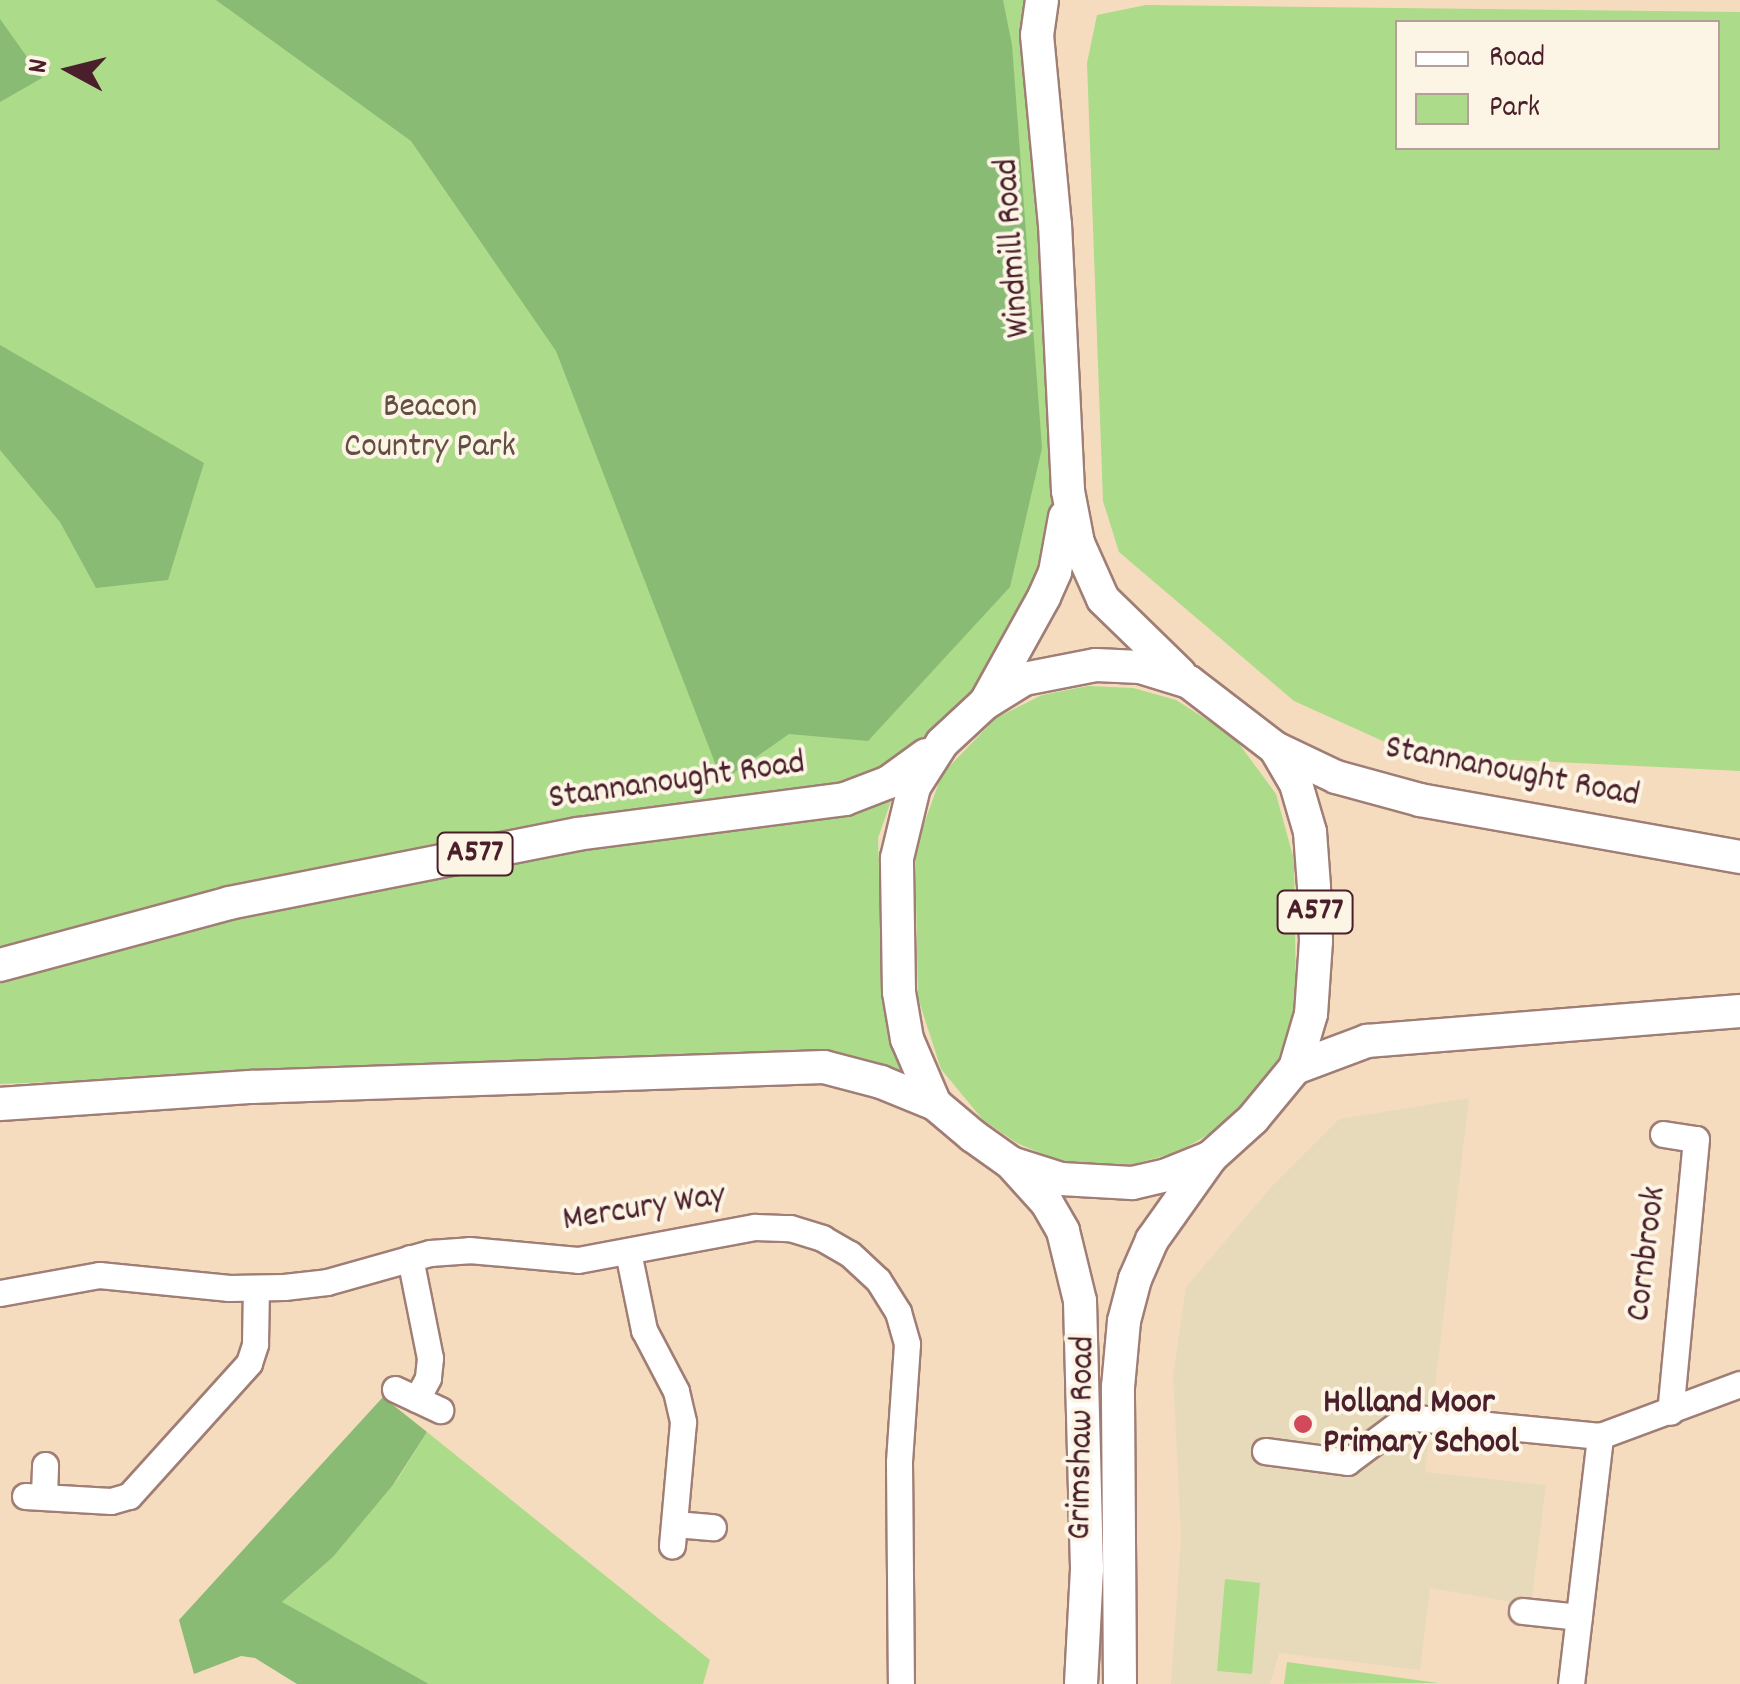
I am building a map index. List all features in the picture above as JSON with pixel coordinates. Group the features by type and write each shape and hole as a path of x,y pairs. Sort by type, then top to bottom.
{"main road":[{"name":"Windmill Road","path":"1042,0 1037,35 1055,224 1068,491 1078,543 1092,582 1118,618 1189,682"},
{"name":"Windmill Road","path":"984,704 1054,572 1068,491"},
{"name":"A577","path":"0,1104 251,1087 824,1067 881,1082 935,1104 1010,1163 1061,1179 1132,1183 1167,1176 1211,1157 1253,1120 1295,1068 1311,1014 1316,941 1310,832 1296,784 1275,748 1189,682 1140,667 1096,665 1024,678 984,704 942,743 914,787 897,858 899,992 908,1039 935,1104"},
{"name":"Stannanought Road","path":"0,964 229,903 577,834 845,799 889,782 942,743"},
{"name":"Stannanought Road","path":"1275,748 1336,777 1420,800 1740,858"},
{"path":"1295,1068 1367,1041 1740,1011"},
{"name":"Grimshaw Road","path":"1123,1684 1118,1386 1124,1321 1135,1279 1152,1240 1211,1157"},
{"name":"Grimshaw Road","path":"1010,1163 1046,1203 1064,1231 1080,1301 1088,1569 1081,1684"}],"street":[{"name":"Cornbrook","path":"1662,1134 1696,1139 1673,1345 1670,1412"},
{"name":"Mercury Way","path":"0,1293 99,1276 256,1288 326,1282 410,1258 469,1250 568,1260 628,1252 738,1228 790,1228 850,1254 890,1297 903,1328 908,1360 899,1462 900,1684"},
{"path":"628,1252 644,1330 680,1406 684,1439 674,1535 714,1528"},
{"path":"410,1258 430,1358 428,1378 417,1400"},
{"path":"44,1465 35,1496 111,1501 129,1496 249,1363 255,1344 256,1288"},
{"path":"1264,1452 1348,1462 1402,1422 1416,1418 1600,1436 1740,1384"},
{"path":"1571,1684 1600,1436"},
{"path":"1522,1610 1579,1617"}],"shaded area":[{"name":"Holland Moor Primary School","path":"1469,1098 1425,1472 1546,1485 1531,1605 1430,1588 1420,1670 1279,1653 1270,1684 1171,1684 1181,1537 1173,1375 1186,1287 1273,1185 1339,1119"}],"green space":[{"name":"Beacon Country Park","path":"0,0 1042,0 1061,545 942,743 800,806 0,965"},
{"path":"216,0 1003,0 1012,45 1042,448 1010,587 868,741 789,734 722,781 556,351 411,141"},
{"path":"1146,5 1740,12 1740,771 1414,755 1294,701 1119,552 1103,501 1087,63 1097,15"},
{"path":"0,19 42,78 0,102"},
{"path":"0,345 204,463 168,580 96,588 60,522 0,450"},
{"path":"1088,686 1133,688 1176,700 1234,737 1276,794 1294,860 1296,994 1293,1019 1277,1062 1265,1081 1216,1130 1178,1152 1134,1164 1092,1165 1054,1159 1017,1143 983,1120 941,1069 918,998 915,849 942,774 996,718 1042,695"},
{"path":"892,798 878,838 882,982 901,1071 812,1051 0,1084 0,977 256,908 544,851"},
{"path":"383,1397 427,1432 393,1485 333,1557 282,1602 429,1684 297,1684 255,1658 241,1656 194,1674 179,1620"},
{"path":"427,1432 710,1660 703,1684 429,1684 281,1603 333,1557 397,1480"},
{"path":"1225,1579 1260,1583 1252,1674 1217,1671"},
{"path":"1287,1662 1438,1683 1284,1684"}],"place":[{"name":"Holland Moor Primary School","path":"1303,1424"}]}
